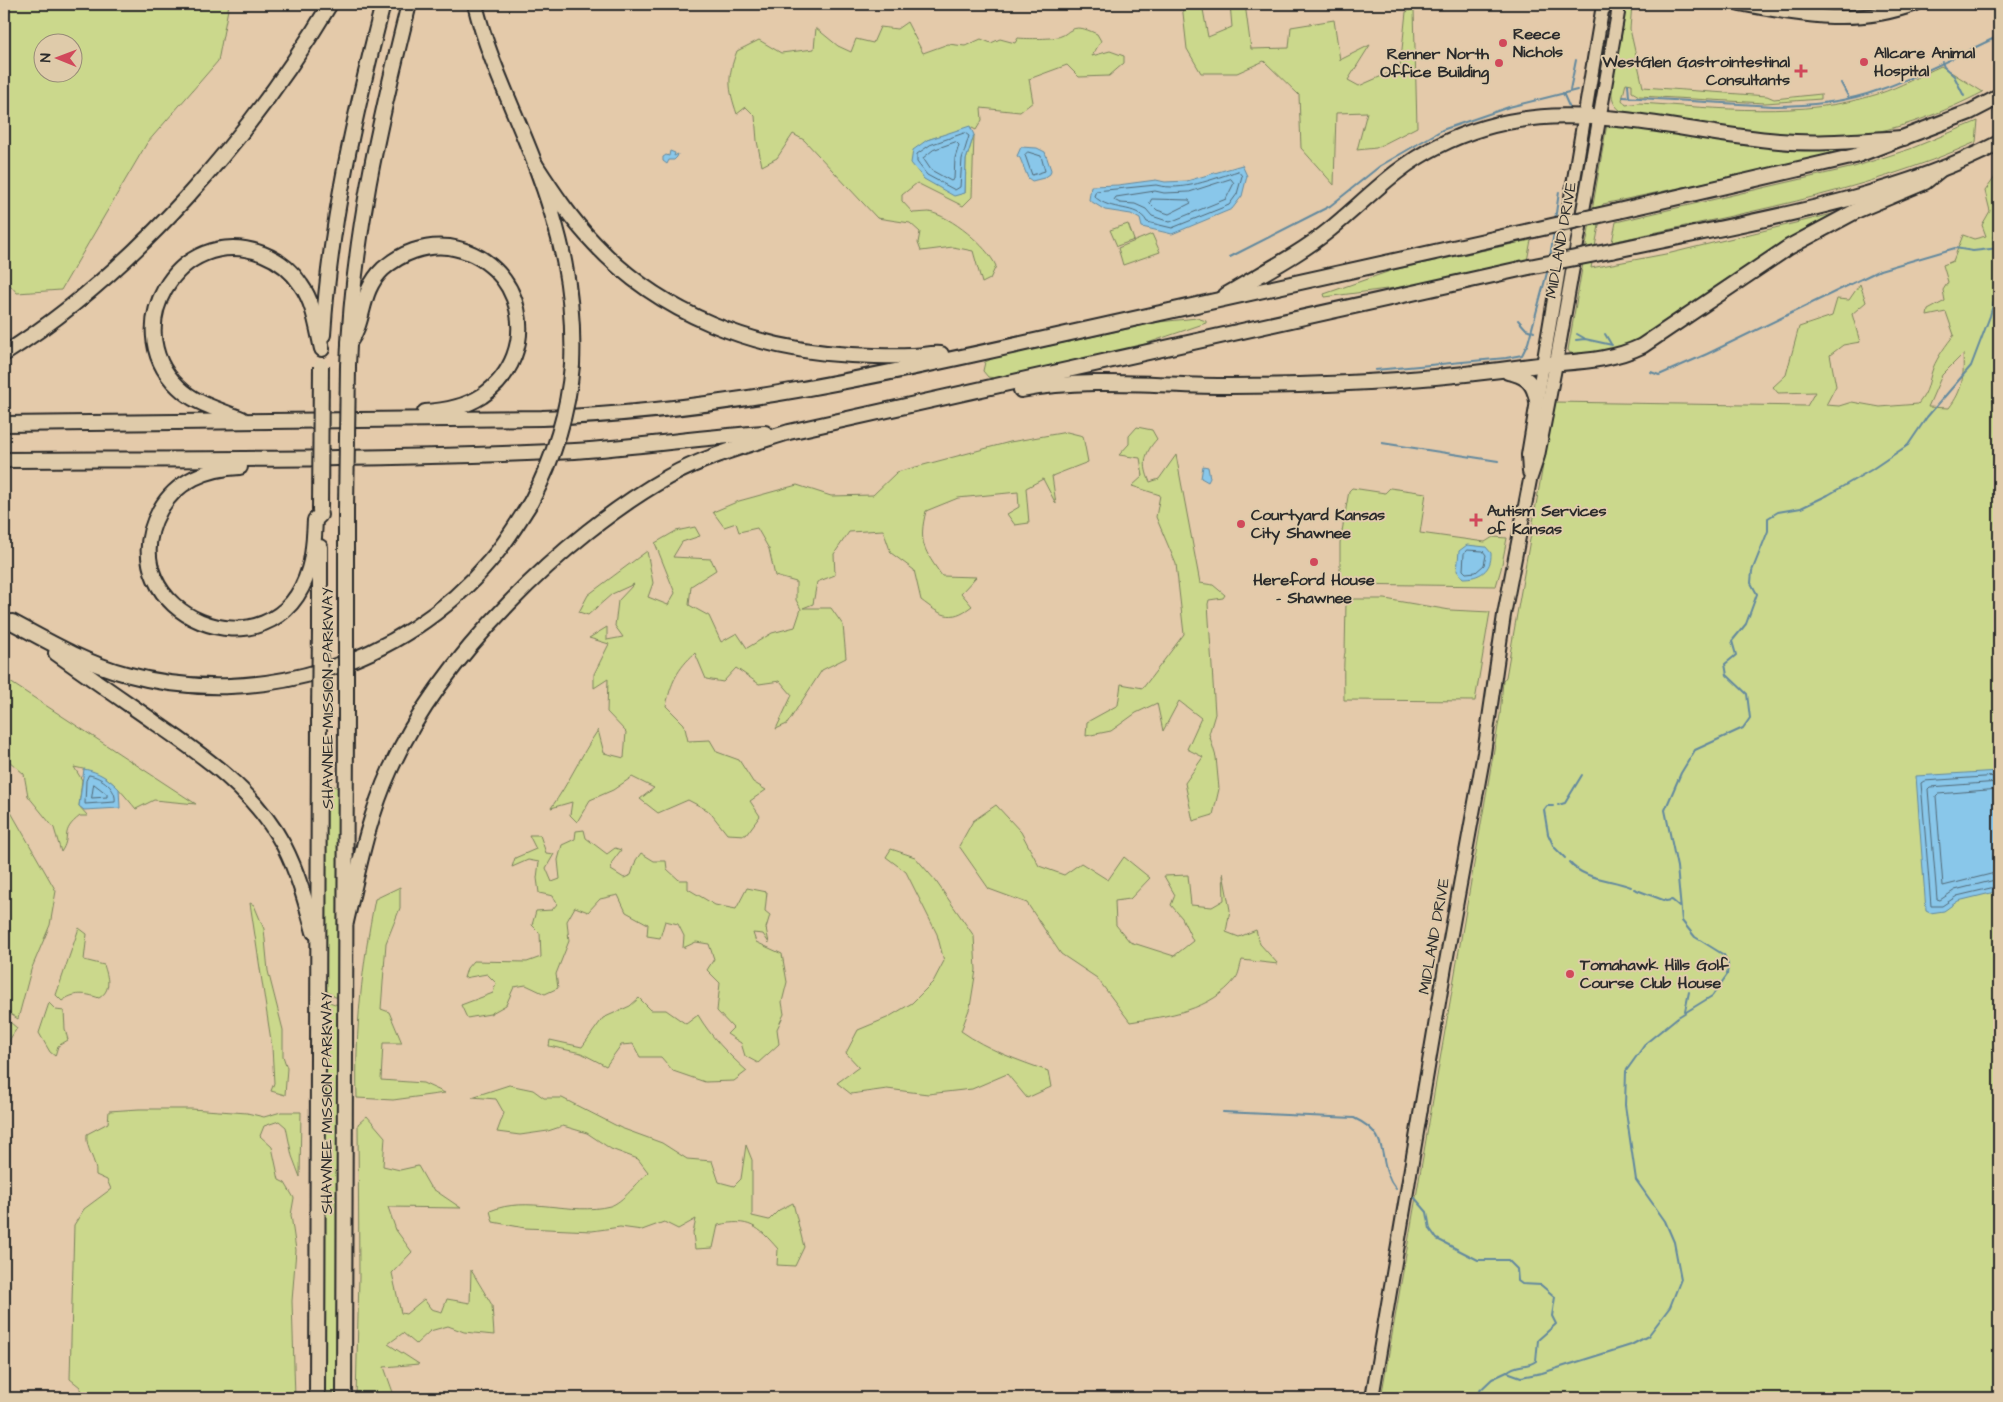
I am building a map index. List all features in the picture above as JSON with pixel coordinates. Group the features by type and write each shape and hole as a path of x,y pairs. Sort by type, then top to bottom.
{"highway":[{"name":"SHAWNEE MISSION PARKWAY","path":"317,1398 321,366 328,269 338,199 354,119 383,4"},
{"path":"4,354 55,319 83,296 150,234 187,195 251,120 329,5"},
{"path":"8,620 92,663 146,679 190,685 222,686 267,683 303,677 329,669 379,648 419,625 439,610 490,562 531,502 558,440 568,402 572,365 572,308 566,263 535,164 497,69 475,6"},
{"name":"SHAWNEE MISSION PARKWAY","path":"344,1398 348,343 357,254 368,181 408,8"},
{"path":"4,424 579,417 700,406 822,387 1534,230 1847,158 1970,112 1999,97"},
{"path":"1214,301 1302,251 1329,230 1380,183 1410,162 1439,146 1472,132 1507,122 1544,116 1584,115 1781,142 1825,143 1904,138"},
{"path":"346,922 372,813 390,770 417,717 448,674 474,643 542,572 575,544 640,494 669,477 713,456 789,432 932,402 1529,267 1611,251 1832,202 1941,169 1999,143"},
{"path":"535,164 567,211 609,259 662,300 692,316 751,338 801,349 879,356 913,356 940,353 953,359"},
{"path":"932,402 952,403 1034,387 1067,384 1292,385 1397,380 1614,357 1642,346 1789,246 1858,210 1924,182 1941,169"},
{"path":"348,343 357,332 365,295 370,285 388,265 404,255 423,248 453,248 481,259 500,274 512,294 519,315 519,340 506,373 489,390 474,400 453,409 422,412 412,420"},
{"path":"249,422 203,404 185,393 170,379 161,362 155,344 154,316 163,290 174,275 196,258 223,249 251,250 270,257 286,268 305,290 313,310 322,349"},
{"path":"1500,370 1526,377 1533,386 1537,401"},
{"path":"4,460 262,459 575,451 789,432"},
{"path":"262,459 257,466 231,467 197,476 180,486 161,508 151,535 152,566 158,584 175,607 200,623 228,629 248,627 275,616 291,603 305,581 312,557 315,520 320,513"},
{"path":"8,620 208,759 237,784 261,811 283,845 300,883 319,948"}],"main road":[{"name":"MIDLAND DRIVE","path":"1372,1398 1447,955 1484,754 1504,615 1530,480 1538,456 1584,115 1602,11 1607,4"},
{"name":"MIDLAND DRIVE","path":"1530,480 1528,456 1537,401 1550,364 1600,117 1618,14 1617,4"},
{"path":"1740,4 1830,18 1882,13 1916,4"}],"green space":[{"path":"4,4 229,4 218,61 147,143 61,290 17,293 4,278"},
{"path":"1182,4 1202,4 1208,37 1232,27 1230,4 1245,4 1251,49 1289,48 1291,27 1334,20 1340,60 1370,45 1348,80 1359,86 1400,68 1406,12 1414,9 1417,127 1376,148 1357,150 1367,112 1336,113 1334,185 1301,148 1299,95 1264,61 1237,73 1201,73 1187,49"},
{"path":"1628,4 1632,4 1630,29 1643,87 1767,96 1774,99 1821,94 1821,99 1765,103 1639,96 1632,92 1632,84 1626,83 1622,100 1626,105 1639,103 1759,110 1819,107 1849,102 1878,94 1941,66 1983,92 1953,107 1904,125 1871,133 1826,137 1741,131 1628,114 1617,108 1613,101 1612,84 1624,11"},
{"path":"907,22 923,53 948,44 965,46 981,39 991,43 1000,39 1015,43 1018,38 1058,37 1077,28 1097,34 1101,41 1092,56 1110,51 1124,56 1124,63 1109,76 1079,77 1067,65 1029,79 1033,102 1020,112 981,108 982,120 976,130 970,127 927,140 965,193 966,160 974,135 972,197 963,206 917,183 902,195 902,201 913,213 929,212 938,215 947,219 977,241 996,266 990,279 982,283 973,251 953,247 921,251 918,243 920,232 910,223 877,218 804,140 793,134 777,158 762,166 755,116 746,107 737,114 734,105 730,89 730,76 737,51 759,40 781,53 814,49 816,28 838,46 851,52 856,39 873,43 880,27 897,29"},
{"path":"1978,121 1976,142 1887,176 1797,201 1612,242 1616,222 1854,167 1910,149"},
{"path":"1607,124 1776,147 1848,148 1797,163 1603,204 1591,268 1671,253 1845,211 1635,344 1606,353 1570,353 1568,350"},
{"path":"1998,173 1999,207 1993,244 1999,244 1999,1398 1381,1398 1500,715 1503,681 1506,677 1554,402 1807,406 1815,392 1778,393 1773,387 1786,375 1799,327 1832,316 1837,299 1849,300 1860,284 1866,302 1852,314 1860,342 1843,345 1830,355 1836,386 1826,405 1839,406 1852,402 1880,407 1918,404 1926,390 1937,359 1954,335 1946,312 1927,316 1928,310 1945,301 1943,290 1948,282 1943,265 1953,261 1963,235 1974,239 1986,236 1982,225 1990,211 1985,191","holes":["1963,354 1963,376 1960,389 1954,401 1949,408 1928,407 1942,375"]},
{"path":"1128,224 1134,240 1117,246 1110,230"},
{"path":"1152,234 1160,252 1123,265 1118,248"},
{"path":"1531,240 1527,261 1410,286 1325,297 1324,294 1393,270"},
{"path":"1197,318 1206,321 1206,323 1136,347 995,378 988,377 983,371 985,362 994,358 1159,322"},
{"path":"1137,427 1152,430 1157,439 1149,449 1145,465 1150,482 1159,479 1176,455 1200,583 1213,585 1225,595 1223,598 1209,600 1208,604 1215,714 1209,734 1216,757 1219,789 1213,815 1193,821 1185,783 1203,757 1187,749 1201,718 1179,701 1163,731 1157,703 1136,713 1111,731 1086,736 1087,722 1118,705 1121,684 1143,688 1184,634 1176,564 1156,517 1160,495 1132,486 1143,476 1140,458 1119,455 1129,444 1129,436"},
{"path":"1067,432 1083,436 1088,462 1052,476 1056,504 1043,479 1026,488 1029,523 1015,525 1007,514 1019,507 1018,492 958,498 926,511 923,531 924,546 942,576 976,577 961,593 972,606 958,614 951,616 940,613 921,600 914,570 891,553 883,530 849,532 834,554 835,575 817,582 813,604 803,608 831,608 843,625 846,658 822,670 787,724 776,729 792,695 780,681 759,684 736,668 723,682 706,679 695,653 679,671 670,690 666,706 684,724 688,741 710,740 717,752 739,760 753,782 766,790 750,801 760,816 746,835 727,834 709,811 688,800 658,813 640,799 654,788 632,777 613,790 590,800 577,822 570,815 572,802 551,808 598,730 604,753 624,758 626,732 607,712 608,679 594,688 594,674 609,644 589,638 607,627 607,640 623,637 615,626 618,601 634,584 612,594 588,615 579,612 588,595 647,551 653,583 648,597 668,605 675,593 655,543 676,531 695,527 700,536 682,542 673,557 711,559 716,570 691,586 689,605 709,616 721,642 737,633 747,648 772,633 795,627 801,609 796,600 796,582 775,576 769,549 757,528 739,532 736,523 724,527 713,512 739,501 797,485 831,496 873,495 897,472 1010,442"},
{"path":"1352,488 1385,493 1390,488 1426,493 1420,533 1485,542 1493,537 1507,538 1496,586 1342,584 1340,580 1340,543 1349,491"},
{"path":"1352,599 1385,599 1450,610 1490,612 1475,701 1344,700 1346,602"},
{"path":"4,678 196,804 154,800 136,809 110,781 95,773 74,767 82,780 79,806 88,816 80,816 70,826 61,852 54,828 28,796 24,774 9,761 10,753 4,744"},
{"path":"333,785 339,789 338,997 326,991 326,788"},
{"path":"4,800 56,891 50,925 31,970 18,1019 4,1010"},
{"path":"996,805 1021,832 1039,866 1064,875 1081,863 1108,880 1124,857 1150,878 1130,899 1115,901 1116,925 1130,942 1174,956 1193,941 1182,918 1171,905 1175,895 1164,876 1188,875 1191,905 1212,907 1224,900 1223,873 1230,910 1226,932 1239,937 1256,930 1260,944 1278,964 1242,960 1236,978 1214,998 1188,1010 1130,1022 1097,978 1061,954 1027,903 989,889 959,846 973,821"},
{"path":"584,830 586,838 607,854 615,848 621,850 612,862 611,870 624,878 631,875 636,860 641,853 654,861 666,861 667,869 679,880 688,880 688,889 715,905 736,909 747,888 767,892 765,911 770,915 766,928 769,943 763,934 753,933 756,942 782,954 787,982 782,1002 784,1014 777,1029 779,1044 758,1063 745,1056 741,1043 727,1034 733,1028 717,1011 720,983 707,970 714,959 709,944 696,942 683,948 684,936 678,924 665,921 660,938 647,936 648,924 626,912 618,895 600,899 588,912 575,907 567,921 569,941 556,974 558,988 545,994 526,985 514,987 506,1005 490,1014 467,1018 461,1005 493,993 496,983 487,974 464,978 467,968 473,961 527,962 541,957 540,933 532,925 536,911 552,910 557,904 553,896 539,893 537,878 539,862 528,860 512,867 515,858 536,849 529,835 540,835 546,853 554,854 546,868 552,882 560,879 558,860 562,845 575,839 576,831"},
{"path":"891,849 915,857 935,880 974,936 976,970 970,1007 961,1031 992,1049 1048,1071 1051,1087 1027,1098 1007,1074 972,1089 928,1094 887,1089 851,1094 837,1083 859,1067 846,1053 858,1030 887,1018 912,1003 933,982 944,961 937,934 906,872 886,857"},
{"path":"400,887 400,908 386,943 381,1009 389,1012 402,1043 383,1043 381,1080 423,1083 445,1093 393,1100 357,1098 360,998 375,899"},
{"path":"250,903 254,905 264,929 268,971 283,1030 283,1056 287,1068 285,1095 271,1091 274,1083 272,1047"},
{"path":"79,928 87,934 84,960 104,965 108,983 106,991 99,998 80,994 62,1001 56,995"},
{"path":"639,998 651,1010 666,1010 686,1024 698,1015 720,1045 747,1071 734,1081 705,1082 673,1071 661,1057 640,1057 633,1044 621,1045 606,1066 581,1053 549,1046 550,1040 582,1047 603,1018 630,1006"},
{"path":"326,1001 338,1005 337,1398 324,1398"},
{"path":"49,1003 56,1010 64,1011 68,1040 58,1046 55,1056 50,1052 39,1033"},
{"path":"4,1017 17,1028 10,1039 6,1056 4,1056"},
{"path":"509,1085 533,1090 544,1098 562,1098 621,1128 662,1143 687,1159 712,1161 719,1182 734,1186 741,1179 746,1145 752,1160 752,1216 769,1220 779,1210 793,1203 804,1247 795,1266 777,1265 778,1249 758,1229 745,1223 718,1225 713,1248 695,1249 693,1233 696,1219 678,1229 664,1222 642,1230 620,1227 592,1231 525,1228 493,1222 490,1211 504,1207 534,1205 580,1209 610,1206 625,1196 648,1172 638,1159 611,1149 587,1133 563,1126 548,1131 520,1135 497,1132 504,1113 496,1099 472,1097"},
{"path":"191,1109 247,1113 264,1117 281,1112 301,1112 300,1177 292,1156 286,1127 279,1121 264,1126 260,1136 272,1147 279,1180 285,1183 294,1198 291,1215 296,1250 292,1301 295,1398 81,1398 80,1387 70,1379 74,1225 84,1209 111,1189 107,1180 96,1175 87,1134 108,1123 109,1111"},
{"path":"367,1116 385,1137 383,1166 400,1170 418,1166 430,1187 461,1208 388,1207 396,1230 412,1252 392,1273 401,1313 406,1314 424,1299 431,1309 442,1312 447,1299 470,1303 471,1270 492,1305 494,1335 464,1332 448,1326 430,1331 416,1344 403,1333 388,1344 419,1364 384,1367 395,1398 356,1398 359,1277 358,1124"}],"water":[{"path":"970,126 974,135 966,160 965,193 954,196 924,179 911,163 913,150 927,140"},
{"path":"1021,147 1037,148 1045,152 1051,170 1050,174 1044,178 1032,181 1028,178 1020,158 1017,156"},
{"path":"670,151 675,153 674,156 678,154 674,160 669,160 667,164 663,161 663,157 669,156"},
{"path":"1242,165 1247,176 1242,196 1232,209 1172,234 1142,227 1140,219 1131,214 1105,210 1089,200 1091,186 1156,180 1165,182 1187,181"},
{"path":"1203,466 1208,467 1210,478 1208,482 1201,478"},
{"path":"1467,545 1486,547 1491,553 1491,559 1487,569 1479,575 1463,578 1457,571 1459,551"},
{"path":"84,769 103,776 119,789 120,808 84,810 79,806"},
{"path":"1999,771 1999,891 1958,901 1944,911 1930,913 1926,911 1916,776"}],"waterway":[{"path":"1623,97 1773,106 1813,104 1840,100 1866,94 1925,72 1999,36"},
{"path":"1570,90 1576,60"},
{"path":"1942,62 1944,67 1954,76 1964,96"},
{"path":"1841,83 1849,98"},
{"path":"1628,84 1629,97"},
{"path":"1230,257 1330,206 1380,166 1442,130 1509,107 1577,90"},
{"path":"1563,93 1571,111"},
{"path":"1555,220 1559,192"},
{"path":"1550,257 1554,232"},
{"path":"1651,372 1659,375 1707,354 1880,270 1955,248 1973,251 1999,248"},
{"path":"1375,370 1522,355 1528,343 1548,269"},
{"path":"1472,1398 1492,1379 1507,1372 1521,1377 1542,1373 1631,1345 1648,1336 1670,1307 1681,1279 1674,1242 1665,1221 1636,1180 1625,1105 1626,1071 1646,1043 1678,1017 1712,996 1727,975 1728,964 1724,955 1695,937 1682,921 1677,867 1665,810 1681,773 1695,750 1743,728 1750,718 1747,694 1727,675 1725,664 1736,655 1732,641 1746,624 1757,594 1751,583 1752,571 1768,531 1768,518 1778,512 1801,508 1828,495 1871,470 1908,445 1927,417 1971,366 1990,316 1999,284"},
{"path":"1518,320 1526,329 1534,332"},
{"path":"1577,334 1584,338"},
{"path":"1605,334 1611,344"},
{"path":"1576,340 1585,339 1612,345"},
{"path":"1382,443 1498,461"},
{"path":"1558,805 1565,803 1582,775"},
{"path":"1553,806 1547,806 1544,810 1548,834 1554,847 1565,858"},
{"path":"1569,862 1575,868 1590,876 1631,887"},
{"path":"1634,889 1666,901 1672,900 1679,906"},
{"path":"1685,1011 1689,992"},
{"path":"1223,1112 1354,1118 1367,1125 1380,1141 1386,1169 1396,1189"},
{"path":"1414,1197 1427,1212 1430,1229 1437,1239 1478,1260 1508,1260 1517,1269 1518,1281 1522,1284 1541,1285 1555,1297 1552,1316 1556,1324 1538,1340 1536,1361 1514,1367 1507,1372"}],"place":[{"name":"Reece Nichols","path":"1503,43"},
{"name":"Allcare Animal Hospital","path":"1864,62"},
{"name":"Renner North Office Building","path":"1499,63"},
{"name":"WestGlen Gastrointestinal Consultants","path":"1801,71"},
{"name":"Autism Services of Kansas","path":"1476,520"},
{"name":"Courtyard Kansas City Shawnee","path":"1241,524"},
{"name":"Hereford House - Shawnee","path":"1314,562"},
{"name":"Tomahawk Hills Golf Course Club House","path":"1570,974"}]}
